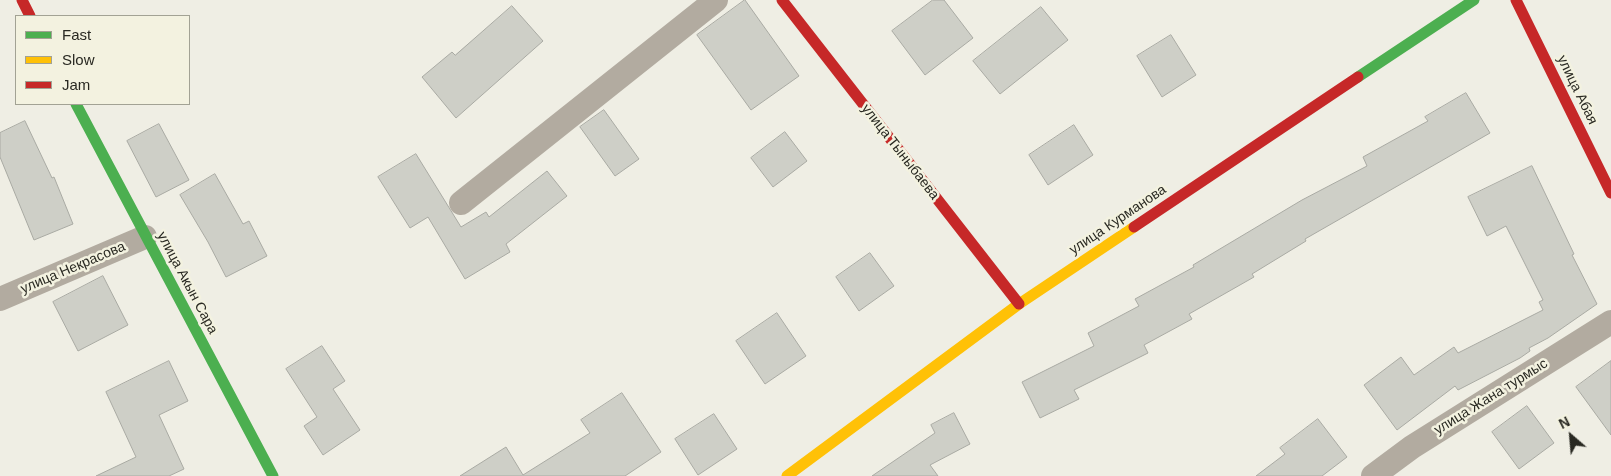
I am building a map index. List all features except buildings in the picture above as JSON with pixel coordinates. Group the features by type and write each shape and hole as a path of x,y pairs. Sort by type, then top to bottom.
{"street":[{"path":"22,0 30,15"},
{"path":"461,203 716,0"},
{"name":"улица Тыныбаева","path":"782,0 1018,304"},
{"name":"улица Курманова","path":"787,476 1018,304 1474,0"},
{"name":"улица Абая","path":"1516,0 1611,193"},
{"name":"улица Акын Сара","path":"77,105 273,476"},
{"name":"улица Некрасова","path":"0,299 145,237"},
{"name":"улица Жана турмыс","path":"1373,476 1412,447 1611,322"}],"traffic: fast":[{"path":"1358,77 1474,0"},
{"path":"77,105 273,476"}],"traffic: slow":[{"path":"787,476 1019,304 1134,227"}],"traffic: jam":[{"path":"22,0 30,15"},
{"path":"782,0 1019,304"},
{"path":"1516,0 1611,193"},
{"path":"1134,227 1358,77"}]}
